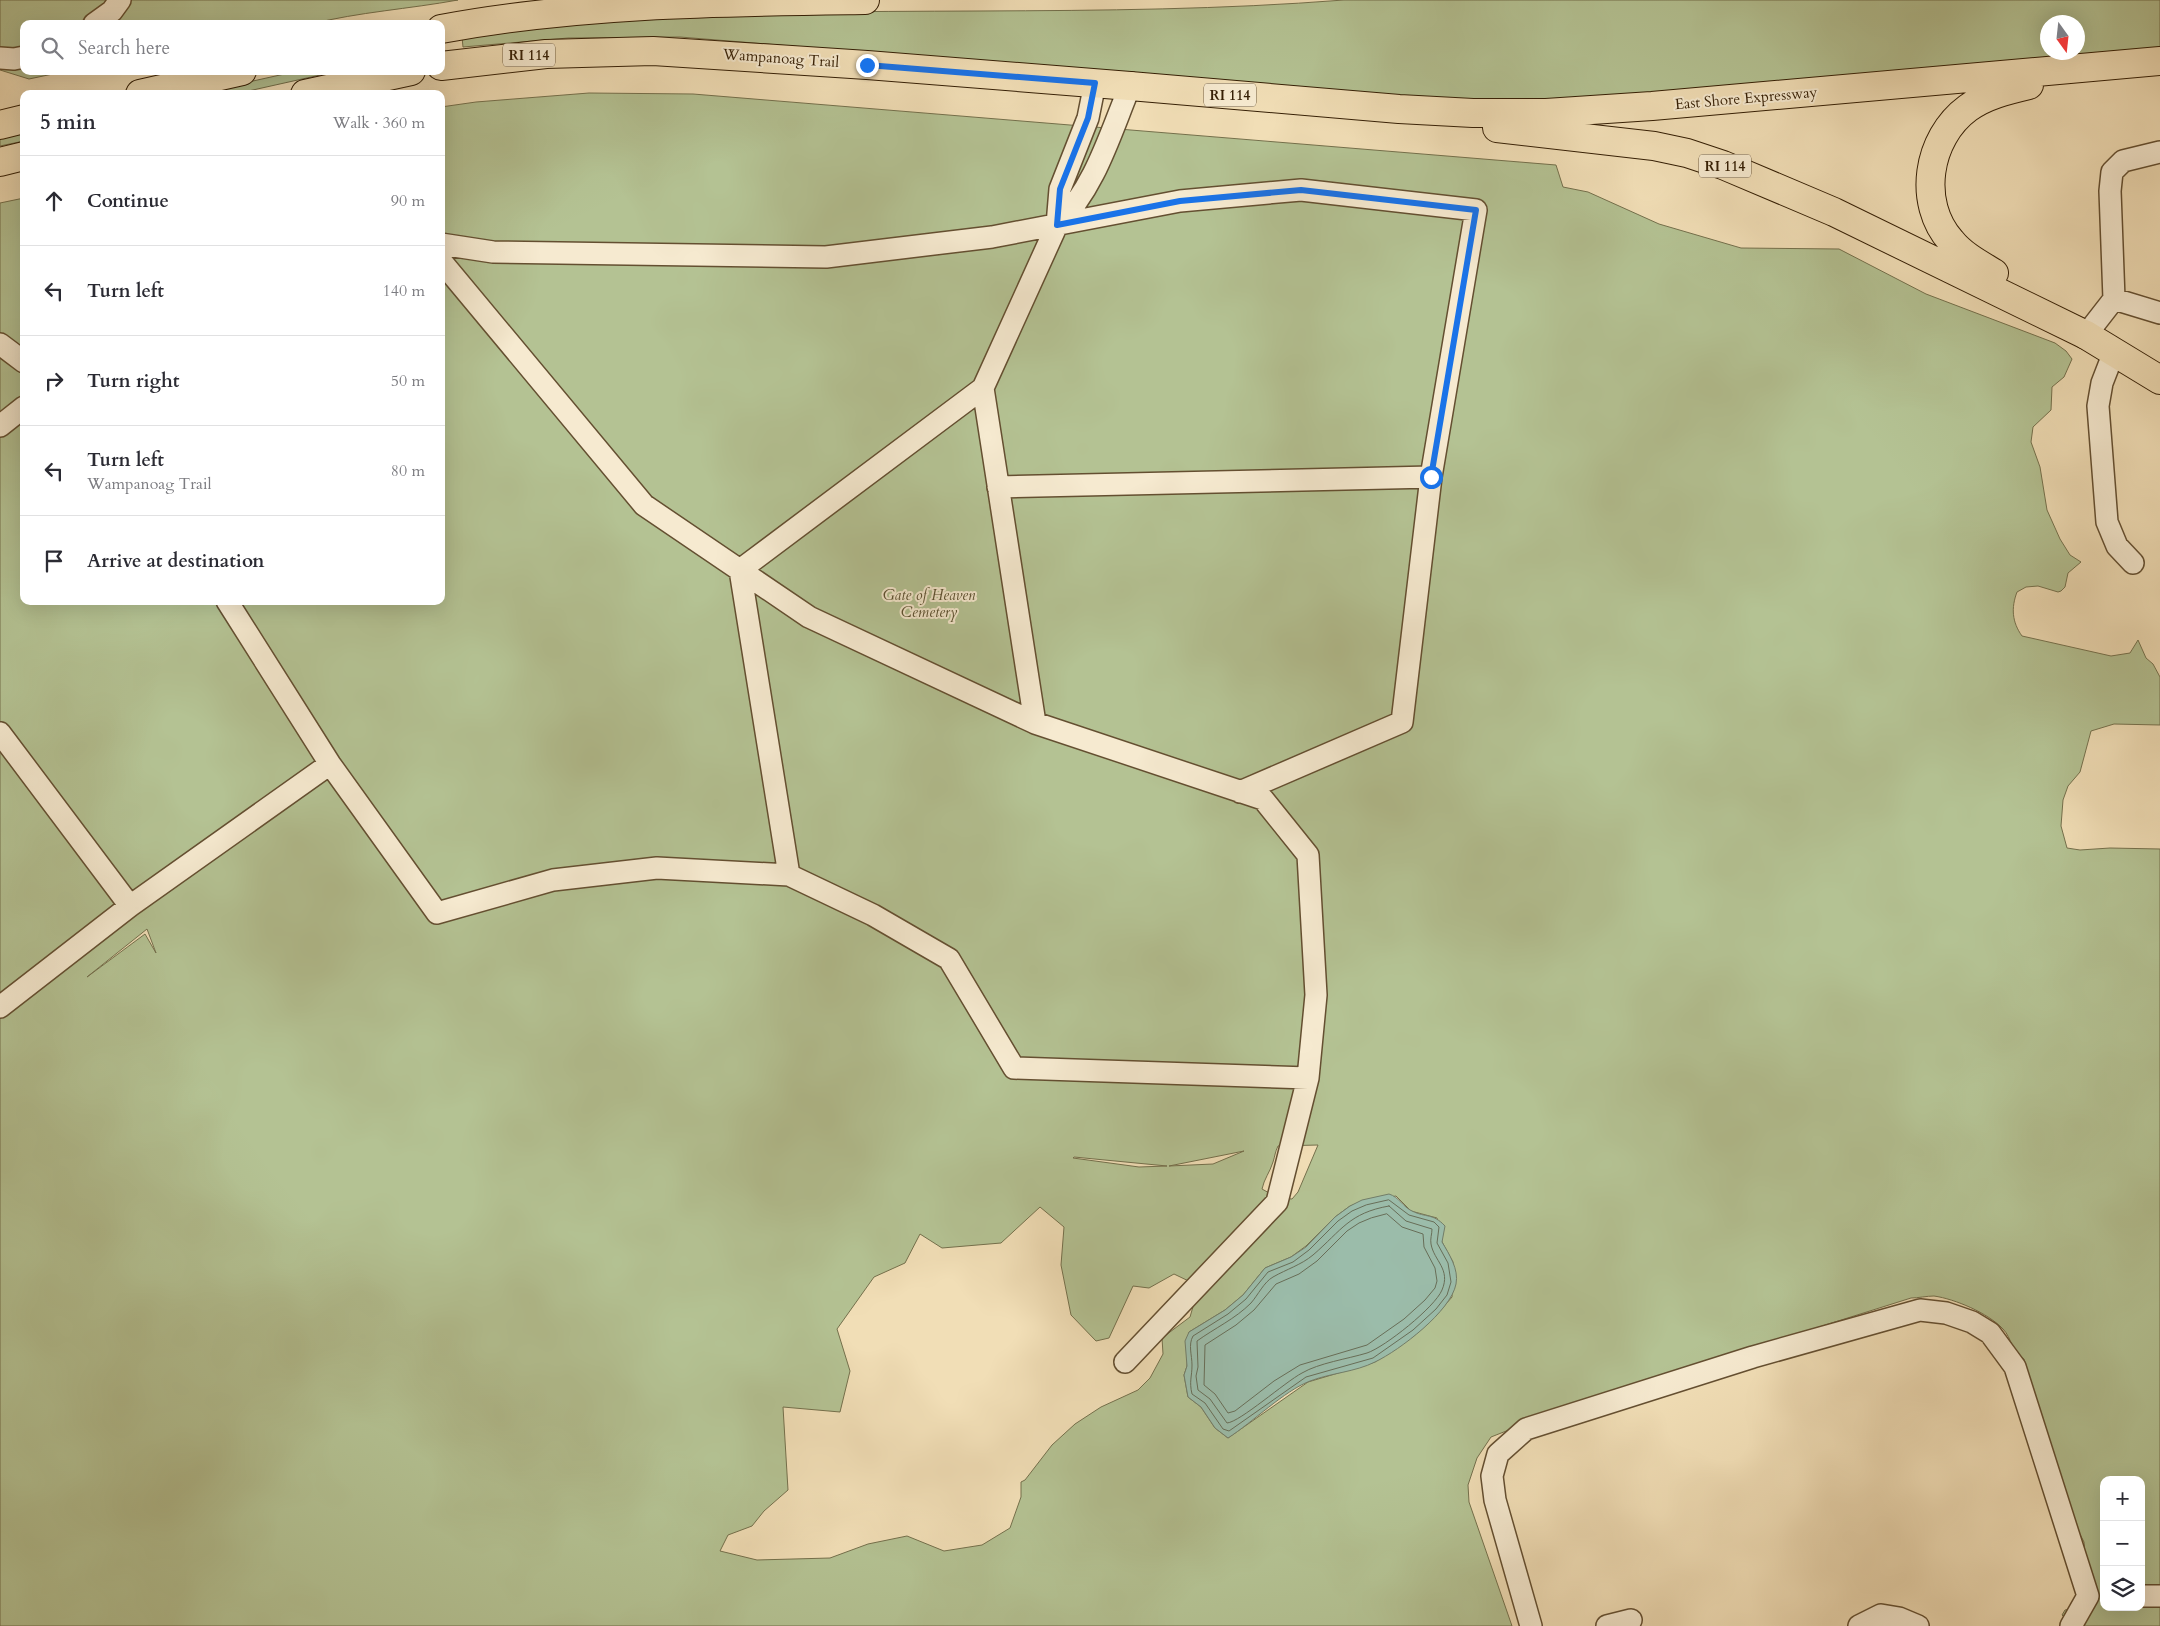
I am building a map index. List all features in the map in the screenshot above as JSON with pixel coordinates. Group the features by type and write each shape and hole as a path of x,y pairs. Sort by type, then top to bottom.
{"main road":[{"path":"445,28 536,14 608,7 680,3 864,0"},
{"name":"Wampanoag Trail","path":"445,66 546,54 653,51 761,57 1331,103"},
{"path":"2086,335 1967,255 1950,241 1940,227 1933,211 1930,185 1931,168 1939,144 1954,121 1967,109 1984,99 2014,88 2052,79 2155,61"},
{"name":"East Shore Expressway","path":"1331,103 1455,112 1581,111 2155,61"},
{"path":"158,90 224,75"},
{"path":"323,90 393,75"},
{"name":"RI 114","path":"1331,103 1480,126 1636,143 1687,153 1740,171 1834,212 2086,335 2160,380"},
{"path":"0,125 20,121"},
{"path":"0,162 20,157"}],"street":[{"path":"100,20 112,11 120,0"},
{"path":"0,58 20,58"},
{"path":"740,570 983,388 1057,225 1060,189 1088,118 1095,83"},
{"path":"1057,225 1076,206 1087,188 1130,86"},
{"path":"2086,335 2114,299 2110,191 2112,172 2123,161 2160,152"},
{"path":"445,245 493,252 826,257 963,242 1180,201 1301,190 1476,210 1431,477 1402,722 1240,792"},
{"path":"445,266 644,505 809,617 1035,723 1263,800 1308,855 1316,995 1308,1078 1277,1202 1125,1362"},
{"path":"2114,299 2160,313"},
{"path":"0,344 20,359"},
{"path":"2114,352 2102,383 2098,406 2107,522 2117,546 2133,563"},
{"path":"983,388 1035,723"},
{"path":"0,426 20,410"},
{"path":"998,488 1431,477"},
{"path":"740,570 789,875"},
{"path":"230,605 330,764 437,913 553,880 648,869 789,875 873,915 949,959 1014,1068 1308,1078"},
{"path":"0,733 130,906"},
{"path":"0,1007 130,906 330,764"},
{"path":"1531,1626 1495,1500 1492,1476 1498,1454 1518,1434 1526,1428 1752,1357 1920,1310 1946,1313 1972,1322 1990,1333 2014,1367 2096,1596 2071,1626"},
{"path":"2145,1596 2160,1596"},
{"path":"1859,1626 1880,1615 1900,1618 1918,1626"},
{"path":"1607,1626 1631,1620"}],"green space":[{"path":"0,0 458,0 329,20 20,20 20,75 48,75 29,79 0,70"},
{"path":"1344,0 2160,0 2160,48 2085,55 2085,15 2040,15 2040,59 1699,90 1529,100 1458,100 680,37 568,38 463,47 462,37 616,19 707,15 798,12 1162,9"},
{"path":"280,75 320,75 253,90 212,90"},
{"name":"Gate of Heaven Cemetery","path":"589,93 693,94 1556,165 1563,187 1588,192 1659,224 1741,248 1839,249 1926,294 2055,343 2066,351 2072,359 2064,377 2052,387 2051,410 2033,427 2031,442 2040,467 2047,510 2060,539 2070,555 2081,562 2068,573 2065,587 2061,591 2058,592 2038,586 2026,587 2017,592 2014,604 2014,620 2022,636 2111,656 2130,653 2138,640 2146,658 2153,664 2160,677 2160,725 2114,724 2091,731 2080,772 2068,786 2063,800 2061,826 2067,848 2080,850 2110,848 2160,849 2160,1626 2073,1626 2062,1615 2065,1610 2075,1608 2085,1559 2084,1542 2072,1519 2024,1359 2016,1353 2008,1336 1997,1323 1980,1312 1934,1296 1911,1298 1575,1404 1491,1437 1477,1458 1468,1485 1469,1502 1512,1626 0,1626 0,203 20,199 20,605 445,605 445,106 476,102","holes":["147,929 156,953 145,934 87,977","1318,1145 1298,1192 1292,1199 1278,1198 1262,1189 1278,1146","1244,1151 1213,1164 1169,1166","1074,1157 1167,1166 1139,1167","1396,1196 1411,1211 1437,1218 1442,1242 1453,1262 1452,1297 1416,1334 1375,1362 1308,1382 1228,1438 1215,1428 1201,1407 1188,1397 1184,1375 1187,1366 1189,1332 1225,1310 1243,1295 1265,1268 1291,1257 1350,1206 1361,1202","1040,1207 1064,1227 1061,1265 1071,1315 1096,1341 1109,1338 1133,1286 1149,1288 1174,1274 1199,1286 1190,1317 1162,1338 1163,1354 1150,1378 1138,1390 1101,1407 1075,1424 1052,1445 1025,1480 1021,1482 1021,1497 1010,1528 982,1545 944,1551 907,1536 868,1544 830,1558 757,1560 720,1551 728,1535 752,1526 764,1511 788,1490 783,1407 840,1412 850,1371 837,1329 874,1277 905,1263 920,1234 942,1248 1001,1243"]},
{"path":"20,133 20,142 0,146 0,137"}],"water":[{"path":"1389,1194 1396,1197 1409,1209 1433,1217 1445,1226 1442,1242 1453,1262 1457,1278 1452,1295 1445,1306 1423,1329 1398,1349 1375,1362 1318,1378 1300,1386 1279,1399 1228,1438 1215,1428 1201,1407 1188,1397 1184,1375 1187,1366 1185,1341 1189,1332 1225,1310 1243,1295 1265,1268 1291,1257 1306,1247 1335,1217 1350,1206 1362,1200"}],"route":[{"path":"867,65 1095,83 1088,118 1060,189 1057,225 1180,201 1301,190 1476,210 1431,477"}]}
